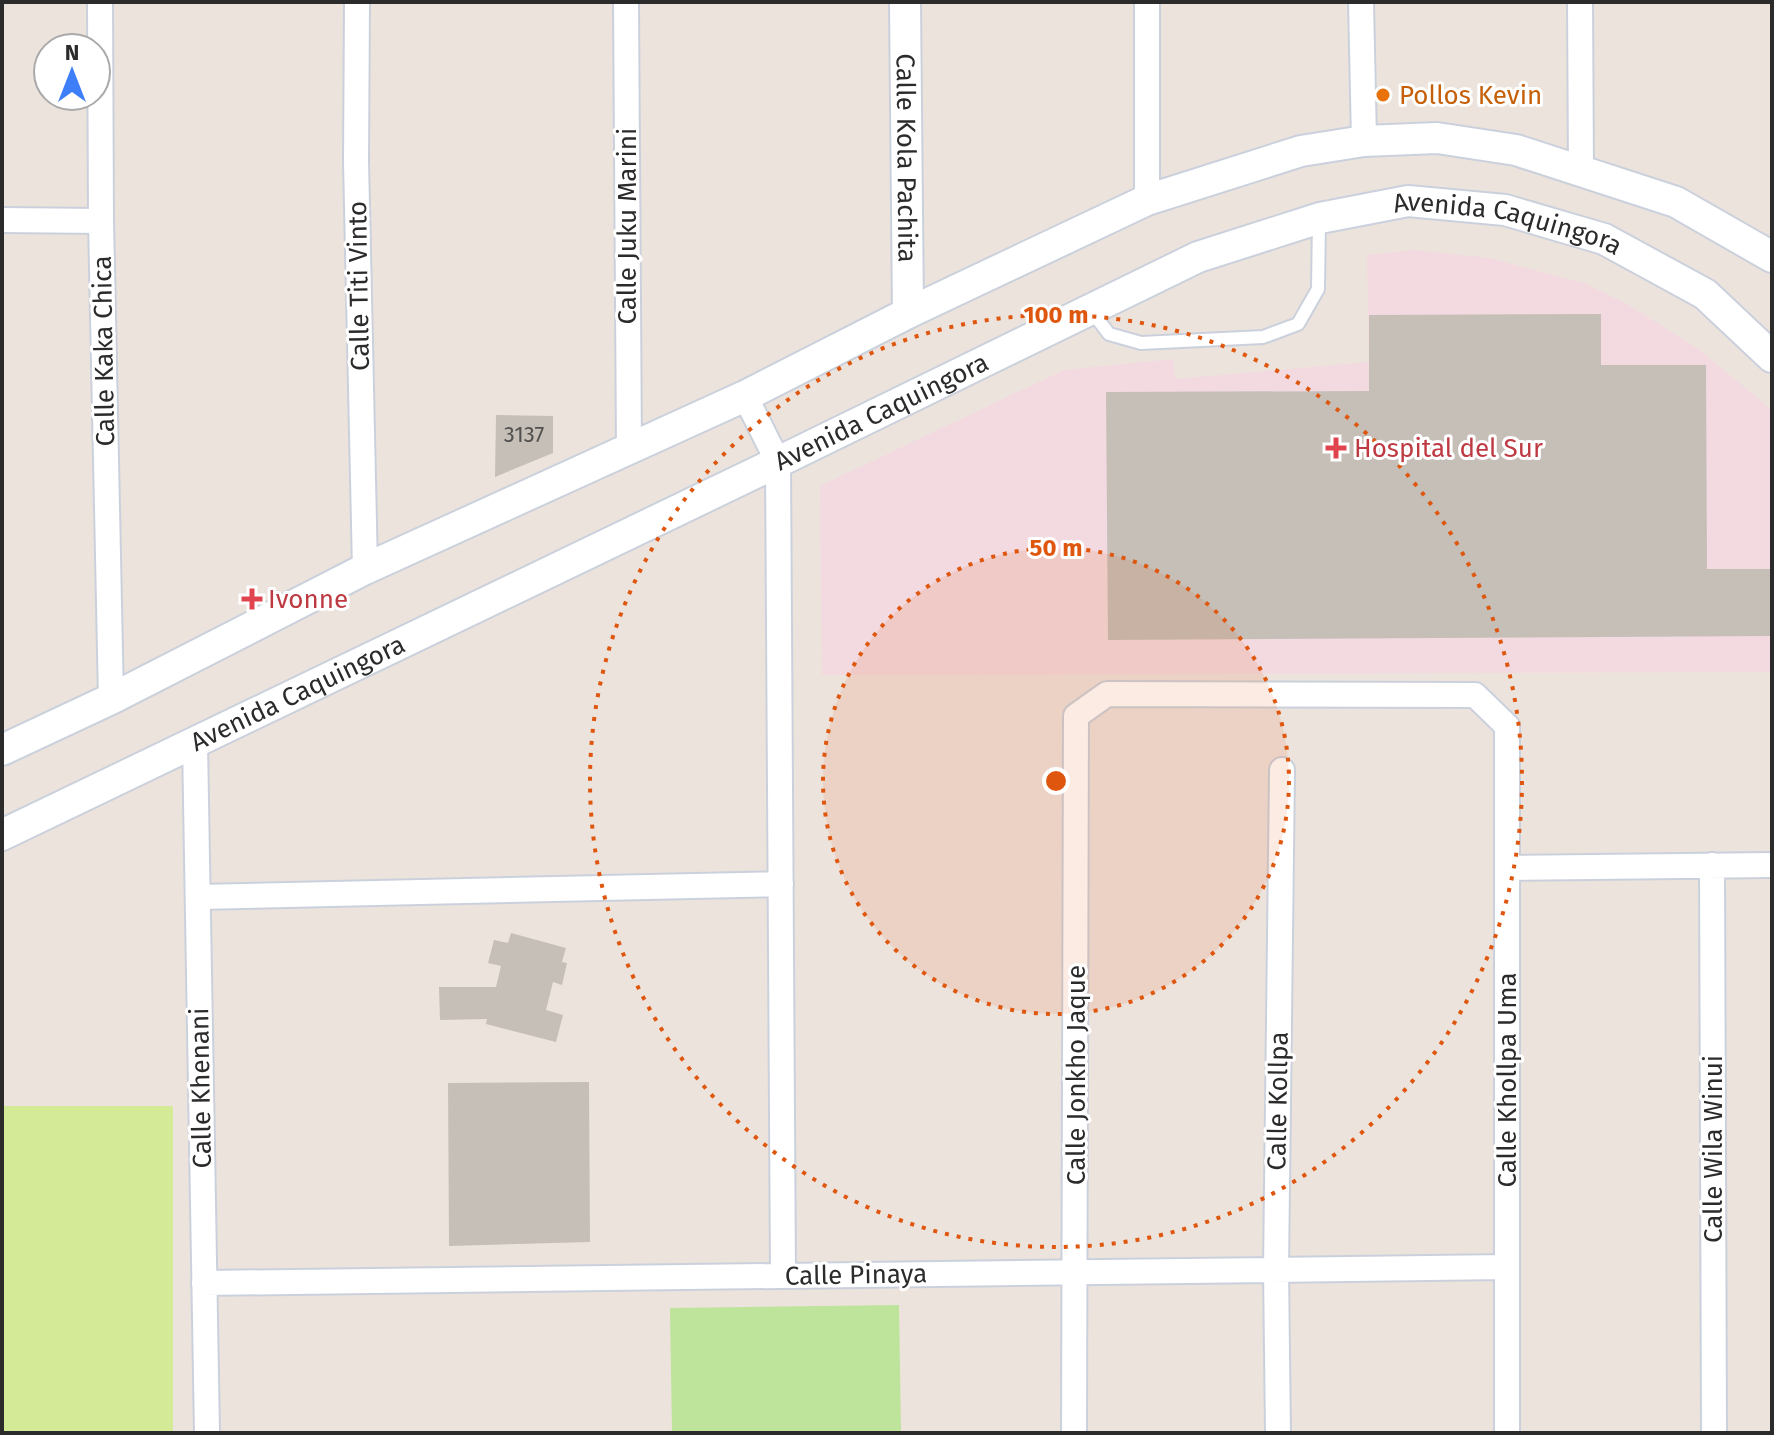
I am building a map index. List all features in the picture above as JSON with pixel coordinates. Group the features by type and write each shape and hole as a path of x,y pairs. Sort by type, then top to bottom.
{"street":[{"name":"Calle Kaka Chica","path":"100,2 101,221 111,699"},
{"name":"Calle Titi Vinto","path":"357,2 356,161 365,569"},
{"name":"Calle Juku Marini","path":"626,2 629,451"},
{"name":"Calle Kola Pachita","path":"905,2 908,313"},
{"path":"1147,2 1147,200"},
{"path":"1361,2 1364,141"},
{"path":"1580,2 1581,170"},
{"path":"2,750 111,699 365,569 629,451 908,313 1147,200 1301,151 1364,141 1437,138 1516,150 1676,202 1772,257"},
{"name":"Avenida Caquingora","path":"2,835 1198,257 1320,218 1408,201 1505,210 1604,239 1705,294 1772,357"},
{"path":"2,220 101,221"},
{"path":"745,396 778,462 783,1276"},
{"name":"Calle Jonkho Jaque","path":"1074,1433 1076,716 1107,694 1475,695 1507,726"},
{"name":"Calle Khollpa Uma","path":"1507,726 1507,1433"},
{"name":"Calle Khenani","path":"195,743 207,1433"},
{"name":"Calle Kollpa","path":"1278,1433 1276,1270 1282,770"},
{"name":"Calle Wila Winui","path":"1712,865 1714,1433"},
{"path":"1507,868 1772,865"},
{"path":"198,897 781,884"},
{"name":"Calle Pinaya","path":"204,1283 1507,1267"}],"lane":[{"path":"1090,309 1109,334 1141,343 1263,337 1298,324 1318,289 1320,218"}],"shaded area":[{"name":"Hospital del Sur","path":"1414,250 1489,258 1584,283 1627,304 1697,348 1772,410 1772,672 822,675 820,486 1064,370 1173,359 1175,379 1369,362 1367,255"}],"green space":[{"path":"2,1106 173,1106 173,1433 2,1433"},
{"path":"899,1305 901,1433 672,1433 670,1308"}],"building":[{"name":"Hospital del Sur","path":"1601,314 1601,365 1706,365 1707,569 1772,569 1772,636 1108,640 1106,392 1369,391 1369,315"},
{"path":"496,415 553,416 553,453 495,477"},
{"path":"511,933 566,948 562,962 567,963 562,985 553,982 546,1010 563,1015 556,1042 486,1024 487,1019 440,1020 439,987 496,987 501,966 488,963 494,940 508,943"},
{"path":"589,1082 590,1242 449,1246 448,1083"}],"place":[{"name":"Pollos Kevin","path":"1383,95"},
{"name":"Hospital del Sur","path":"1336,448"},
{"name":"Ivonne","path":"252,599"}]}
